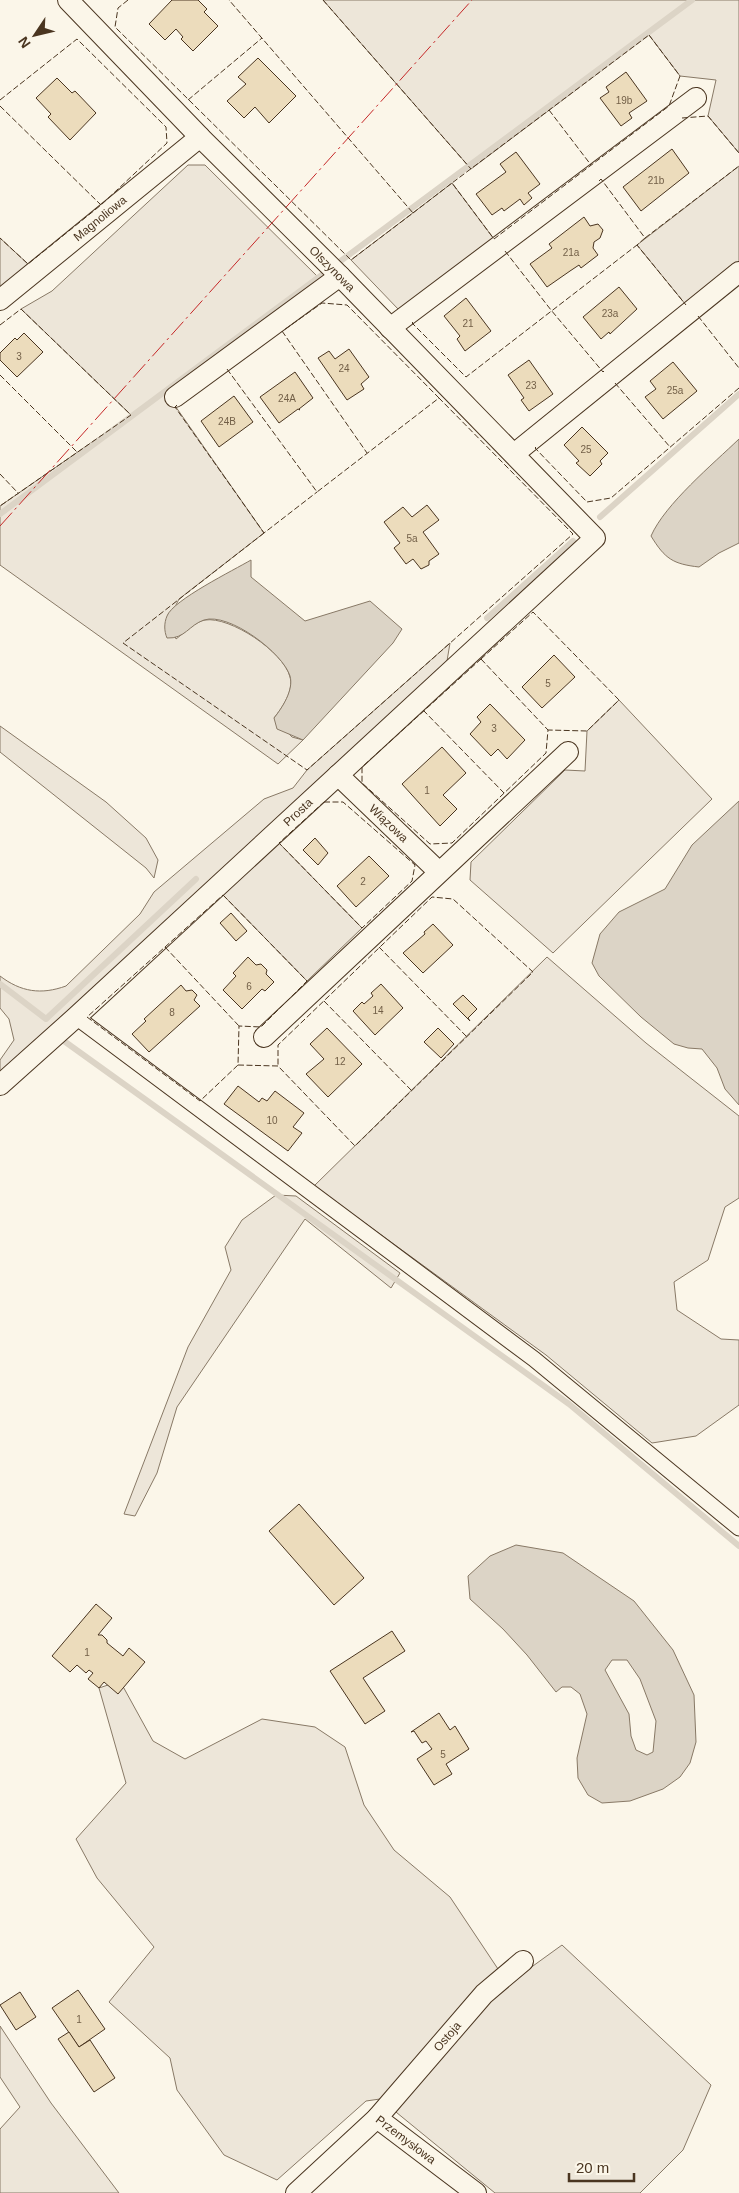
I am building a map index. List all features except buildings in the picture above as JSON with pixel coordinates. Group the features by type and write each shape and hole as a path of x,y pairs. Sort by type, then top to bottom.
{"street":[{"name":"Olszynowa","path":"68,0 200,137 335,271 595,538"},
{"path":"390,328 696,98"},
{"name":"Magnoliowa","path":"0,300 200,137"},
{"path":"176,397 335,271"},
{"path":"514,454 739,272"},
{"name":"Prosta","path":"0,1085 595,538"},
{"path":"264,1037 568,752"},
{"name":"Wiązowa","path":"338,776 439,872"},
{"path":"76,1017 534,1359 739,1528"},
{"name":"Ostoja","path":"377,2118 484,1994 522,1961"},
{"name":"Przemysłowa","path":"296,2193 377,2118 476,2193"}],"shaded area":[{"path":"323,0 739,0 739,153 708,116 716,80 680,76 649,35 471,169"},
{"path":"188,165 205,165 321,280 164,390 264,533 179,599 175,607 168,614 176,639 198,623 205,620 216,620 255,638 278,657 286,667 291,682 289,693 274,718 292,737 303,740 278,764 0,565 0,506 131,415 21,309 52,291"},
{"path":"739,166 739,282 686,305 637,245"},
{"path":"452,183 494,239 399,310 351,260"},
{"path":"0,238 28,264 0,288"},
{"path":"739,439 739,543 719,553 699,567 682,564 670,559 651,536 678,498"},
{"path":"251,560 251,577 305,621 370,601 402,629 393,643 303,740 277,729 274,718 289,693 290,676 277,656 254,636 227,622 215,619 199,622 183,634 173,638 167,638 166,635 165,621 172,609 192,594"},
{"path":"450,643 447,661 0,1075 0,1060 14,1040 9,1019 0,1008 0,976 24,989 40,991 66,986 140,914 154,892 264,799 293,788 307,770"},
{"path":"619,700 712,799 553,953 470,880 471,862 565,770 585,771 587,731"},
{"path":"0,726 106,802 146,838 158,860 154,878 146,868 0,752"},
{"path":"739,801 739,1105 725,1089 717,1068 702,1049 674,1044 641,1017 599,976 592,963 600,934 619,912 665,889 692,845"},
{"path":"279,843 362,928 307,981 223,895"},
{"path":"547,957 646,1043 739,1116 739,1198 725,1207 708,1260 674,1282 677,1310 721,1339 739,1340 739,1405 696,1436 652,1443 546,1355 314,1186"},
{"path":"276,1195 296,1196 400,1273 391,1288 305,1219 177,1407 157,1473 135,1516 124,1514 188,1347 231,1270 225,1247 242,1220"},
{"path":"516,1545 563,1553 634,1601 673,1650 694,1695 696,1742 690,1763 680,1777 663,1789 630,1801 602,1803 588,1795 578,1778 577,1758 587,1714 580,1694 571,1687 562,1687 556,1692 527,1655 503,1629 470,1599 468,1576 490,1556","holes":["612,1660 627,1660 640,1679 656,1721 653,1752 647,1755 636,1750 631,1736 629,1714 605,1670"]},
{"path":"120,1681 153,1741 185,1759 262,1719 315,1727 345,1747 364,1805 394,1850 450,1897 508,1984 562,1945 711,2085 683,2150 640,2193 495,2193 380,2099 366,2101 277,2180 224,2155 177,2090 170,2058 109,2002 154,1947 97,1878 76,1839 126,1783 99,1688"},
{"path":"0,2026 51,2103 119,2193 0,2193 0,2129 20,2107 0,2077"}],"waterway":[{"path":"0,514 692,0"},
{"path":"600,517 739,394"},
{"path":"487,618 573,541"},
{"path":"0,984 46,1019 196,879"},
{"path":"64,1041 569,1404 739,1546"}],"fence":[{"path":"128,0 118,8 115,27 351,260 413,213 229,0"},
{"path":"323,0 471,169"},
{"path":"649,35 680,76 669,106 494,239 452,183 649,35"},
{"path":"188,100 262,38"},
{"path":"0,100 77,39 166,127 167,143 101,205 28,264 0,238"},
{"path":"0,106 101,205"},
{"path":"549,110 591,165"},
{"path":"682,118 708,116 739,153"},
{"path":"645,238 739,166"},
{"path":"599,181 601,179 645,238 637,245 686,305"},
{"path":"413,213 452,183"},
{"path":"413,322 466,377 637,245"},
{"path":"505,251 551,310 604,371"},
{"path":"227,369 317,492 439,398 347,305 322,303 284,330"},
{"path":"0,325 21,309 131,415 0,506"},
{"path":"698,316 739,368"},
{"path":"282,331 367,453"},
{"path":"0,375 77,452"},
{"path":"615,383 670,447"},
{"path":"536,447 587,502 611,498 739,388"},
{"path":"264,533 123,643 307,770 573,534 439,398"},
{"path":"177,405 175,407 264,533 317,492"},
{"path":"0,474 18,493"},
{"path":"481,659 533,612 619,700 587,731 548,730"},
{"path":"481,659 548,730 546,753 452,843 430,844 362,783 362,767 481,659"},
{"path":"423,710 504,793"},
{"path":"324,802 343,802 415,865 412,881 362,928 279,843 324,802"},
{"path":"223,895 307,981 261,1027 239,1026 238,1065 200,1101 87,1017 223,895"},
{"path":"238,1065 278,1066 355,1146 533,972 453,899 432,897 278,1045 278,1066"},
{"path":"165,947 239,1026"},
{"path":"379,947 467,1037"},
{"path":"324,1001 412,1091"}],"power":[{"path":"0,526 472,0"}]}
